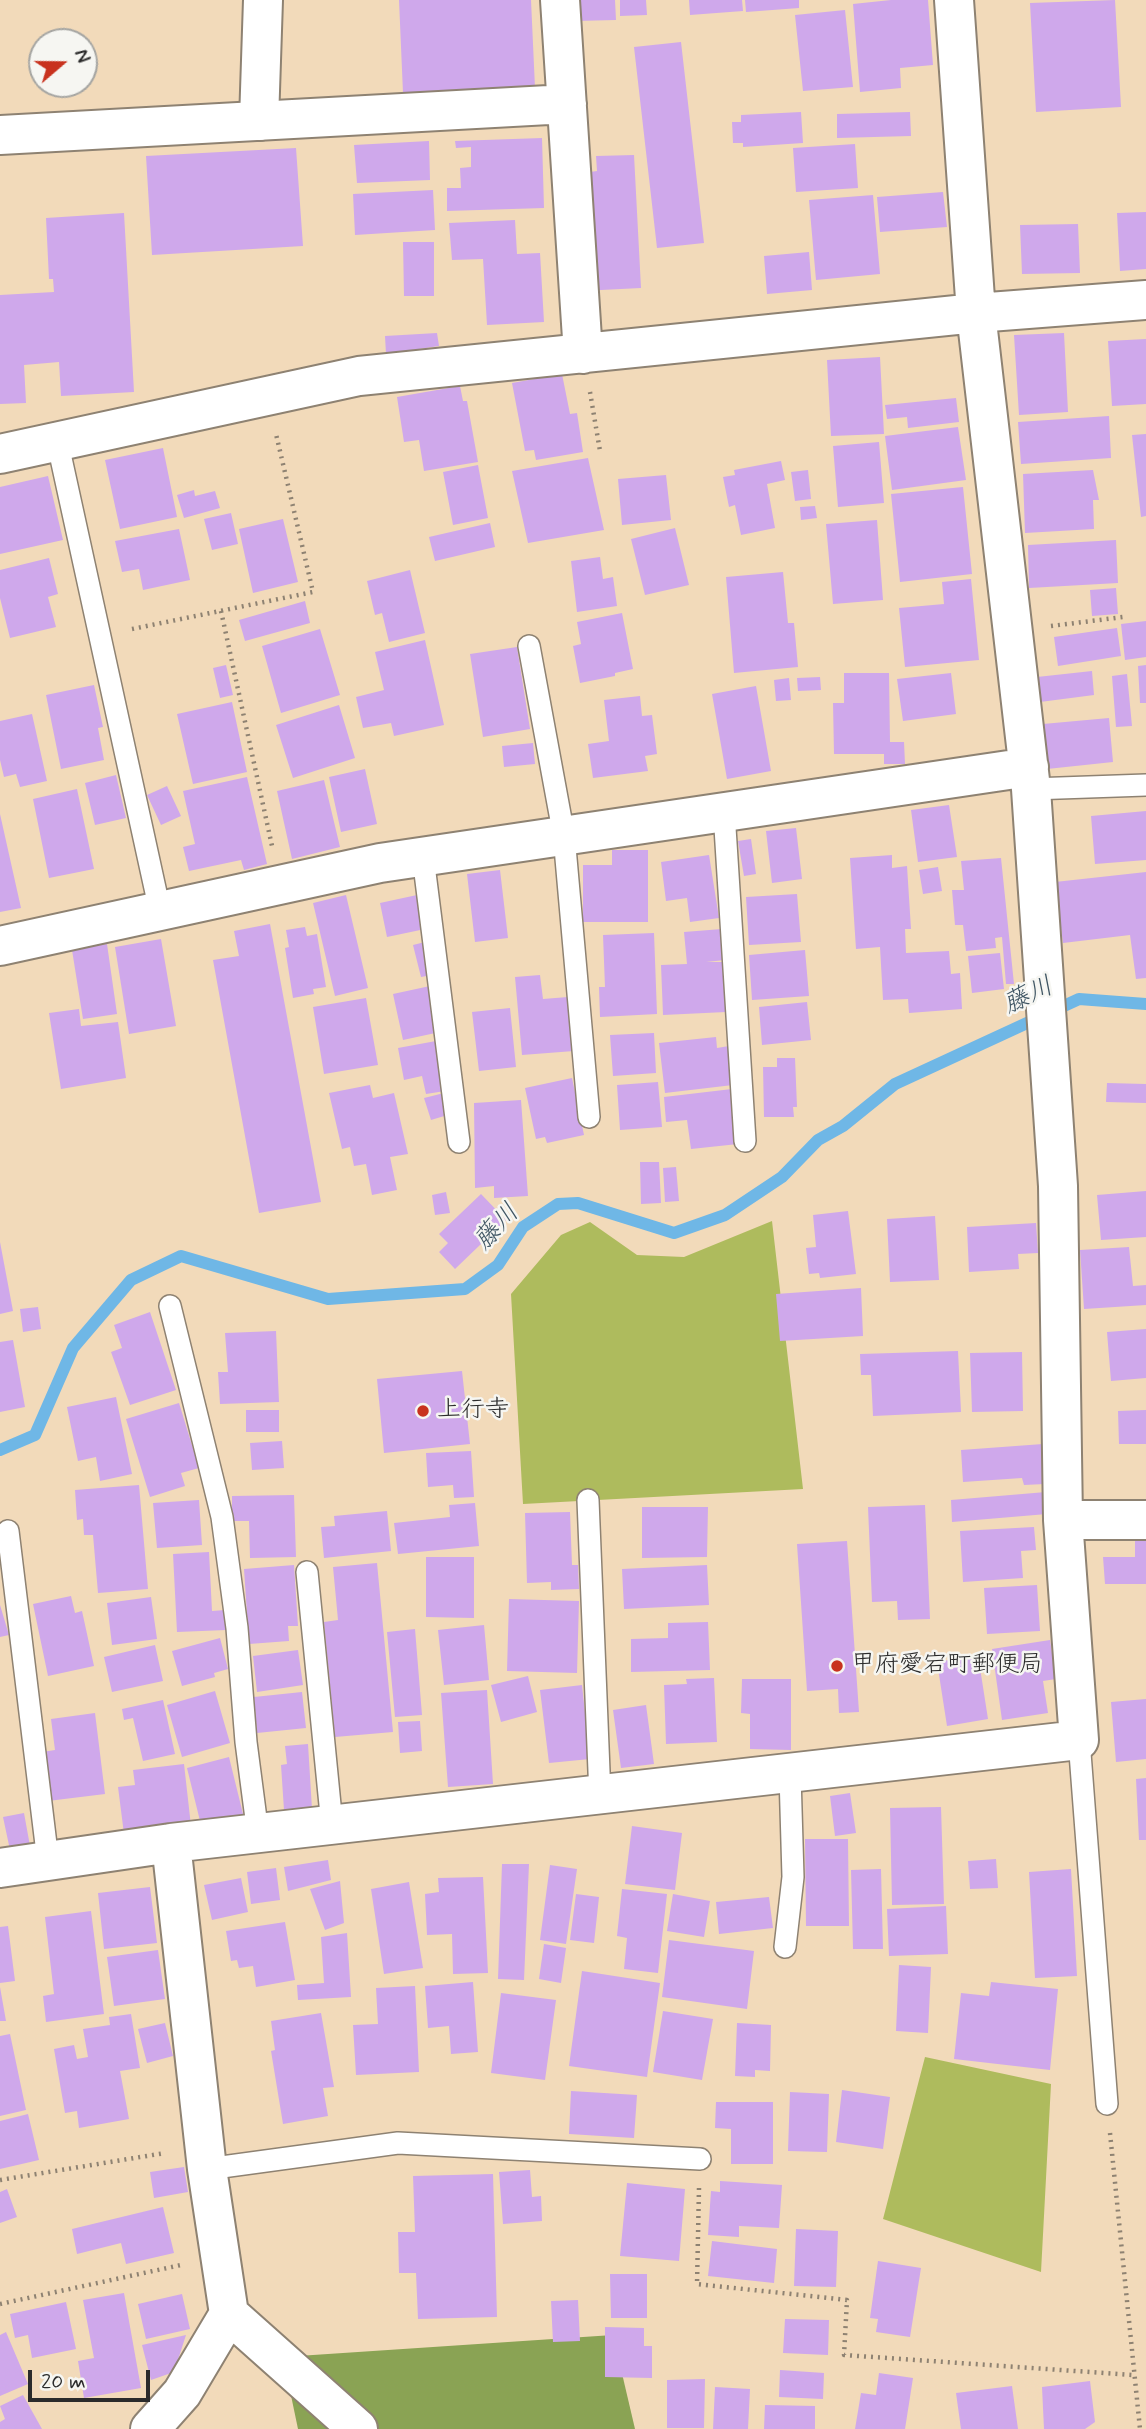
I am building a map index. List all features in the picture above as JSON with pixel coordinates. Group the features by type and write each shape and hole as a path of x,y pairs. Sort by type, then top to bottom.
{"street":[{"path":"259,121 263,0"},
{"path":"560,0 583,354"},
{"path":"0,1868 171,1843 790,1775 1079,1740 1063,1520 1058,1186 1045,985 1030,778 976,313 954,0"},
{"path":"0,135 567,104"},
{"path":"0,454 359,376 976,313 1146,300"},
{"path":"0,946 423,857 723,812 1030,778"},
{"path":"1063,1520 1146,1520"},
{"path":"150,2429 182,2393 229,2314 206,2158 171,1843"},
{"path":"229,2314 358,2429"}],"lane":[{"path":"57,440 160,911"},
{"path":"529,646 564,836 589,1117"},
{"path":"1030,778 1146,785"},
{"path":"723,812 745,1141"},
{"path":"423,857 460,1142"},
{"path":"170,1306 222,1517 237,1628 246,1742 258,1834"},
{"path":"588,1500 600,1796"},
{"path":"8,1531 48,1861"},
{"path":"307,1572 332,1825"},
{"path":"1079,1740 1107,2105"},
{"path":"785,1947 793,1877 790,1775"},
{"path":"206,2158 398,2143 700,2159"}],"path":[{"path":"583,354 600,450"},
{"path":"100,635 313,592 267,395"},
{"path":"220,611 280,885"},
{"path":"1013,632 1123,617"},
{"path":"1107,2105 1140,2429"},
{"path":"0,2179 206,2158"},
{"path":"700,2159 697,2284 847,2300 844,2355 1133,2375"},
{"path":"0,2304 221,2257"}],"green space":[{"path":"772,1221 803,1489 523,1504 511,1294 561,1235 590,1222 637,1255 684,1257"},
{"path":"925,2057 1051,2084 1041,2272 883,2219"},
{"path":"613,2335 635,2429 298,2429 283,2357"}],"building":[{"path":"399,0 531,0 535,88 403,93"},
{"path":"575,0 615,0 616,20 575,21"},
{"path":"620,0 646,0 647,15 620,16"},
{"path":"689,0 742,0 743,11 690,15"},
{"path":"745,0 799,0 799,8 746,12"},
{"path":"928,0 933,65 900,68 901,88 860,92 853,4"},
{"path":"1115,0 1121,107 1036,112 1030,3"},
{"path":"845,10 853,87 803,91 795,15"},
{"path":"681,42 704,243 657,248 634,47"},
{"path":"801,112 803,143 743,147 743,143 733,143 732,122 741,122 741,115"},
{"path":"910,112 911,136 837,138 837,114"},
{"path":"542,138 544,208 447,211 447,188 461,188 460,168 471,167 471,147 456,148 455,141"},
{"path":"429,141 430,180 357,183 354,145"},
{"path":"855,144 858,188 796,192 793,148"},
{"path":"296,148 303,246 152,255 146,156"},
{"path":"634,155 641,288 581,291 590,172 597,171 596,156"},
{"path":"433,190 435,230 355,235 353,194"},
{"path":"943,192 947,227 880,232 877,197"},
{"path":"873,195 880,274 816,280 809,200"},
{"path":"1146,212 1146,269 1120,271 1117,213"},
{"path":"124,213 134,392 61,396 59,362 24,365 26,403 0,404 0,295 54,292 53,279 49,279 46,218"},
{"path":"515,220 517,254 540,253 544,322 487,325 483,259 452,260 449,223"},
{"path":"1078,224 1080,273 1022,274 1020,225"},
{"path":"403,242 434,242 434,296 404,296"},
{"path":"809,252 812,290 767,294 764,256"},
{"path":"437,333 439,346 386,354 385,336"},
{"path":"1064,333 1068,412 1019,415 1014,335"},
{"path":"1146,339 1146,404 1112,406 1108,341"},
{"path":"880,357 884,434 831,436 827,360"},
{"path":"562,374 570,414 577,413 583,452 536,460 534,450 525,451 512,383"},
{"path":"460,386 463,401 467,401 478,462 424,471 419,440 404,442 397,397"},
{"path":"956,398 959,422 908,428 907,417 887,419 885,405"},
{"path":"1109,416 1111,458 1021,464 1018,422"},
{"path":"958,427 966,480 892,490 885,436"},
{"path":"1146,434 1146,516 1141,517 1132,435"},
{"path":"879,442 884,503 838,507 833,446"},
{"path":"163,448 177,517 120,529 105,460"},
{"path":"588,458 604,530 528,543 512,471"},
{"path":"781,461 785,480 767,484 775,528 741,535 735,505 729,507 723,477 735,475 734,470"},
{"path":"478,465 488,518 453,525 443,472"},
{"path":"808,470 811,499 795,501 791,472"},
{"path":"1093,470 1099,500 1093,500 1094,529 1025,533 1023,474"},
{"path":"666,475 671,520 622,525 618,479"},
{"path":"48,476 63,540 0,554 0,487"},
{"path":"963,487 972,574 900,582 891,494"},
{"path":"194,490 195,496 215,491 220,508 184,518 177,495"},
{"path":"815,506 817,518 801,520 800,507"},
{"path":"231,513 238,544 212,550 204,519"},
{"path":"283,519 298,582 253,593 239,529"},
{"path":"877,520 883,600 833,604 826,524"},
{"path":"490,523 495,547 435,561 429,537"},
{"path":"675,528 689,585 645,595 631,539"},
{"path":"179,529 190,580 143,590 139,569 122,572 115,541"},
{"path":"1116,540 1118,583 1029,588 1028,545"},
{"path":"600,557 603,579 613,577 617,606 577,612 571,561"},
{"path":"49,558 58,594 48,597 56,627 10,638 0,598 0,570"},
{"path":"410,570 425,633 389,642 382,613 375,615 367,581"},
{"path":"783,572 788,623 794,623 798,667 734,673 726,577"},
{"path":"971,579 979,660 905,667 899,608 944,604 942,582"},
{"path":"1116,588 1118,614 1092,616 1090,590"},
{"path":"305,601 310,623 245,641 239,620"},
{"path":"622,613 633,669 615,673 615,676 580,683 573,646 581,644 577,622"},
{"path":"1146,621 1146,657 1125,660 1121,624"},
{"path":"1117,628 1121,656 1058,666 1054,637"},
{"path":"320,629 340,695 281,713 262,646"},
{"path":"425,640 444,725 394,736 391,723 363,728 356,697 384,690 375,652"},
{"path":"517,647 530,729 483,737 470,654"},
{"path":"226,665 233,695 220,698 213,668"},
{"path":"1146,665 1146,703 1140,703 1138,666"},
{"path":"1092,671 1094,695 1040,702 1037,677"},
{"path":"844,673 889,673 890,742 904,742 905,764 884,764 884,754 834,754 833,703 844,703"},
{"path":"951,673 956,714 903,721 897,679"},
{"path":"1127,674 1132,726 1116,727 1112,676"},
{"path":"820,677 821,690 798,691 797,678"},
{"path":"789,678 791,700 776,701 774,680"},
{"path":"94,685 103,727 98,728 104,760 61,769 46,695"},
{"path":"756,686 771,771 727,779 712,694"},
{"path":"640,696 642,716 652,715 657,754 645,756 648,771 593,778 588,744 609,741 604,700"},
{"path":"232,702 247,772 193,784 177,714"},
{"path":"339,705 355,758 293,778 276,725"},
{"path":"32,714 47,781 20,787 16,774 4,777 0,760 0,721"},
{"path":"1109,718 1113,762 1047,769 1043,724"},
{"path":"533,743 535,764 504,767 502,746"},
{"path":"365,769 377,824 341,832 329,777"},
{"path":"116,775 126,818 95,825 85,783"},
{"path":"247,777 267,864 244,870 241,860 189,871 183,847 195,844 183,791"},
{"path":"324,780 340,847 292,859 277,791"},
{"path":"167,786 181,816 161,825 147,795"},
{"path":"77,789 94,869 49,878 33,799"},
{"path":"949,805 957,857 918,862 911,810"},
{"path":"1146,811 1146,860 1095,864 1091,816"},
{"path":"0,814 21,908 0,912"},
{"path":"796,828 802,879 772,883 766,831"},
{"path":"751,839 756,874 744,876 738,841"},
{"path":"612,850 648,850 648,922 583,922 583,865 612,865"},
{"path":"709,855 719,918 690,922 687,898 666,901 661,862"},
{"path":"892,855 892,868 907,866 911,929 905,929 906,953 949,951 951,974 960,973 962,1009 909,1013 908,999 883,1000 880,947 856,949 850,858"},
{"path":"1001,858 1014,984 1006,984 1002,937 995,938 996,948 966,951 963,925 955,925 952,890 964,890 961,861"},
{"path":"938,867 942,891 923,894 919,870"},
{"path":"500,870 508,938 475,942 467,874"},
{"path":"1146,872 1146,978 1136,979 1130,935 1063,943 1055,882"},
{"path":"797,894 801,942 749,945 746,897"},
{"path":"346,895 368,988 335,996 313,903"},
{"path":"417,895 425,929 387,937 380,903"},
{"path":"270,924 321,1202 259,1213 213,960 239,956 234,931"},
{"path":"305,927 307,936 317,934 326,987 313,989 314,994 293,998 285,948 289,947 286,930"},
{"path":"722,929 725,960 706,962 724,962 726,1012 663,1015 661,965 687,964 684,932"},
{"path":"654,933 657,1014 600,1017 599,987 605,987 603,935"},
{"path":"161,939 176,1026 129,1034 115,947"},
{"path":"425,942 432,975 421,977 413,945"},
{"path":"107,944 117,1014 83,1019 72,950"},
{"path":"805,950 809,996 752,1000 749,955"},
{"path":"1000,953 1004,989 972,993 968,956"},
{"path":"540,975 543,999 568,997 574,1051 522,1055 515,977"},
{"path":"430,986 440,1032 403,1040 393,994"},
{"path":"366,998 378,1065 324,1074 313,1007"},
{"path":"807,1002 811,1040 762,1045 759,1007"},
{"path":"510,1008 516,1067 479,1071 472,1012"},
{"path":"79,1009 81,1026 118,1022 126,1078 61,1089 49,1013"},
{"path":"654,1033 656,1073 613,1076 610,1035"},
{"path":"716,1037 717,1048 729,1046 733,1085 665,1093 659,1043"},
{"path":"436,1041 445,1091 426,1094 422,1076 404,1080 398,1048"},
{"path":"777,1058 795,1058 797,1107 793,1107 794,1117 764,1117 763,1067 777,1067"},
{"path":"572,1078 584,1135 547,1143 545,1137 536,1139 525,1088"},
{"path":"658,1082 662,1127 620,1130 617,1085"},
{"path":"1107,1083 1146,1084 1146,1103 1106,1102"},
{"path":"370,1085 373,1098 394,1093 408,1154 390,1157 397,1190 372,1195 366,1164 354,1166 350,1147 342,1149 329,1093"},
{"path":"732,1089 738,1144 691,1149 687,1120 666,1122 664,1097"},
{"path":"444,1093 451,1114 431,1120 424,1098"},
{"path":"521,1100 528,1196 494,1198 494,1186 475,1188 474,1103"},
{"path":"640,1162 659,1162 661,1203 641,1204"},
{"path":"676,1167 679,1201 665,1202 663,1168"},
{"path":"1146,1191 1146,1237 1101,1240 1097,1195"},
{"path":"446,1192 450,1213 435,1215 432,1195"},
{"path":"481,1194 506,1220 455,1269 439,1252 448,1243 439,1234"},
{"path":"848,1211 856,1274 820,1278 819,1273 809,1274 806,1248 816,1247 813,1215"},
{"path":"935,1216 939,1280 890,1282 887,1219"},
{"path":"1036,1223 1038,1253 1018,1254 1019,1269 969,1272 967,1227"},
{"path":"0,1242 13,1311 0,1314"},
{"path":"1129,1247 1133,1286 1146,1285 1146,1305 1084,1309 1080,1250"},
{"path":"861,1288 863,1336 780,1341 776,1294"},
{"path":"38,1307 41,1329 23,1332 20,1309"},
{"path":"150,1312 176,1390 130,1405 111,1352 122,1348 114,1325"},
{"path":"1146,1329 1146,1378 1111,1381 1107,1332"},
{"path":"276,1331 279,1402 220,1404 218,1372 228,1372 225,1333"},
{"path":"13,1340 25,1407 0,1412 0,1342"},
{"path":"958,1351 961,1412 873,1416 871,1375 861,1375 860,1354"},
{"path":"1022,1352 1023,1411 972,1412 970,1353"},
{"name":"上行寺","path":"462,1371 470,1444 384,1453 377,1379"},
{"path":"116,1397 132,1474 100,1481 96,1457 78,1461 67,1407"},
{"path":"179,1403 199,1468 181,1473 185,1486 150,1497 126,1419"},
{"path":"246,1410 279,1410 279,1432 246,1432"},
{"path":"1146,1410 1146,1444 1119,1444 1118,1411"},
{"path":"282,1441 284,1468 252,1470 250,1443"},
{"path":"1043,1444 1045,1484 1024,1485 1022,1478 963,1482 961,1450"},
{"path":"471,1451 474,1497 454,1498 453,1485 428,1487 426,1453"},
{"path":"139,1485 148,1589 98,1593 93,1535 84,1535 83,1519 77,1520 75,1490"},
{"path":"1046,1492 1047,1514 952,1522 951,1500"},
{"path":"294,1495 296,1557 250,1558 249,1521 232,1521 232,1496"},
{"path":"199,1500 202,1545 157,1548 153,1503"},
{"path":"475,1503 479,1546 398,1554 394,1523 450,1517 449,1505"},
{"path":"925,1505 930,1619 898,1620 897,1601 872,1602 868,1507"},
{"path":"642,1507 708,1507 707,1557 642,1558"},
{"path":"387,1511 391,1551 324,1558 321,1527 335,1526 334,1516"},
{"path":"570,1512 572,1565 578,1565 579,1589 551,1590 551,1582 527,1583 525,1513"},
{"path":"1034,1527 1036,1550 1021,1551 1023,1578 963,1582 960,1531"},
{"path":"1135,1533 1146,1533 1146,1584 1105,1584 1103,1557 1135,1557"},
{"path":"847,1541 859,1712 839,1713 838,1689 807,1691 797,1544"},
{"path":"209,1552 212,1611 225,1610 226,1630 177,1632 173,1554"},
{"path":"426,1557 474,1557 474,1618 426,1617"},
{"path":"377,1563 393,1732 335,1737 324,1622 338,1620 333,1567"},
{"path":"294,1565 298,1626 288,1626 289,1641 249,1644 244,1569"},
{"path":"707,1565 709,1605 624,1609 622,1569"},
{"path":"1037,1585 1040,1631 987,1634 984,1588"},
{"path":"71,1596 75,1613 82,1611 94,1666 48,1676 33,1604"},
{"path":"151,1597 157,1639 112,1645 107,1603"},
{"path":"509,1599 579,1601 577,1673 507,1671"},
{"path":"0,1605 9,1635 0,1637"},
{"path":"708,1622 710,1670 631,1672 631,1639 668,1638 668,1623"},
{"path":"484,1625 489,1680 444,1685 438,1630"},
{"path":"415,1629 422,1715 395,1717 387,1632"},
{"path":"220,1638 228,1669 214,1673 215,1677 182,1686 172,1651"},
{"path":"1050,1640 1056,1679 1043,1681 1048,1713 1002,1720 992,1649"},
{"path":"155,1645 163,1681 112,1692 104,1657"},
{"path":"298,1650 303,1685 257,1692 253,1656"},
{"path":"978,1655 988,1719 947,1726 937,1662"},
{"path":"528,1676 537,1712 501,1722 491,1685"},
{"path":"714,1678 717,1742 666,1744 664,1685 687,1684 686,1679"},
{"path":"742,1679 791,1679 791,1750 750,1749 750,1714 741,1713"},
{"path":"582,1685 590,1759 549,1763 540,1690"},
{"path":"487,1690 493,1784 448,1787 441,1693"},
{"path":"215,1691 230,1743 182,1757 167,1705"},
{"path":"302,1692 306,1728 257,1733 254,1697"},
{"path":"1146,1699 1146,1759 1116,1762 1111,1702"},
{"path":"163,1700 175,1754 143,1761 133,1718 124,1720 122,1709"},
{"path":"646,1705 654,1764 621,1768 613,1710"},
{"path":"95,1713 105,1794 48,1801 42,1752 55,1750 51,1719"},
{"path":"420,1721 422,1751 400,1753 398,1722"},
{"path":"308,1744 312,1809 284,1810 281,1765 287,1764 285,1746"},
{"path":"229,1757 243,1814 201,1825 187,1768"},
{"path":"184,1764 191,1826 124,1834 118,1787 135,1785 133,1770"},
{"path":"1146,1778 1146,1840 1139,1840 1136,1779"},
{"path":"850,1793 856,1833 835,1836 830,1796"},
{"path":"941,1807 944,1904 892,1905 890,1808"},
{"path":"24,1813 30,1846 10,1850 3,1817"},
{"path":"632,1826 682,1833 675,1890 625,1884"},
{"path":"805,1839 848,1839 849,1926 806,1926"},
{"path":"996,1859 998,1888 970,1889 968,1861"},
{"path":"328,1860 331,1880 288,1891 284,1867"},
{"path":"502,1864 529,1864 524,1980 498,1979"},
{"path":"550,1865 577,1869 566,1944 540,1940"},
{"path":"276,1868 280,1900 251,1904 247,1872"},
{"path":"881,1869 883,1949 853,1949 851,1870"},
{"path":"1071,1869 1077,1976 1035,1978 1029,1872"},
{"path":"483,1877 488,1973 453,1974 452,1934 427,1935 425,1894 439,1892 438,1878"},
{"path":"241,1878 248,1912 212,1920 204,1885"},
{"path":"340,1881 344,1923 325,1930 310,1889"},
{"path":"409,1882 423,1968 384,1974 371,1889"},
{"path":"150,1887 157,1943 104,1949 98,1893"},
{"path":"622,1889 667,1894 658,1973 624,1969 627,1938 617,1936"},
{"path":"576,1894 599,1897 594,1943 570,1940"},
{"path":"673,1894 710,1901 704,1937 667,1931"},
{"path":"769,1897 773,1928 719,1934 716,1902"},
{"path":"946,1906 948,1954 889,1956 887,1909"},
{"path":"91,1911 104,2014 46,2022 43,1996 54,1994 45,1917"},
{"path":"285,1922 295,1980 256,1987 253,1966 239,1968 237,1960 231,1961 226,1931"},
{"path":"8,1926 15,1981 0,1983 0,1927"},
{"path":"347,1933 351,1997 298,2000 297,1985 324,1983 321,1937"},
{"path":"669,1940 754,1951 747,2009 662,1997"},
{"path":"544,1944 566,1948 561,1983 539,1979"},
{"path":"158,1950 165,1999 114,2006 107,1957"},
{"path":"899,1965 931,1967 928,2033 896,2031"},
{"path":"582,1971 660,1983 647,2077 569,2066"},
{"path":"473,1982 478,2052 451,2054 449,2026 428,2028 425,1986"},
{"path":"991,1982 1058,1989 1050,2070 954,2059 961,1993 989,1996"},
{"path":"415,1986 419,2072 356,2075 353,2025 378,2024 376,1988"},
{"path":"0,1987 6,2021 0,2021"},
{"path":"501,1993 556,2000 545,2080 491,2073"},
{"path":"663,2011 713,2019 702,2080 653,2072"},
{"path":"321,2013 334,2087 323,2088 328,2116 283,2124 271,2051 275,2050 271,2021"},
{"path":"131,2014 140,2068 120,2071 129,2119 79,2128 77,2111 65,2113 54,2049 74,2045 77,2059 88,2057 83,2029 110,2025 109,2017"},
{"path":"165,2023 173,2056 147,2063 138,2029"},
{"path":"737,2023 771,2025 770,2071 755,2070 755,2077 735,2076"},
{"path":"10,2034 26,2110 0,2116 0,2036"},
{"path":"842,2090 890,2097 883,2149 836,2142"},
{"path":"571,2091 637,2095 634,2138 569,2134"},
{"path":"790,2092 829,2094 827,2152 788,2151"},
{"path":"716,2102 773,2102 773,2164 731,2164 731,2129 715,2128"},
{"path":"28,2114 39,2160 0,2169 0,2121"},
{"path":"184,2167 188,2192 154,2198 150,2172"},
{"path":"530,2170 532,2197 541,2196 542,2221 503,2224 499,2172"},
{"path":"493,2174 497,2317 418,2319 416,2273 399,2273 398,2232 415,2232 413,2176"},
{"path":"720,2181 782,2185 779,2228 739,2226 739,2237 708,2235 711,2191 720,2192"},
{"path":"627,2183 685,2189 679,2261 620,2256"},
{"path":"7,2189 17,2217 0,2223 0,2192"},
{"path":"163,2207 174,2253 126,2264 121,2243 77,2254 72,2229"},
{"path":"796,2229 838,2231 836,2287 794,2286"},
{"path":"712,2241 777,2249 774,2283 708,2276"},
{"path":"878,2261 921,2268 910,2337 876,2332 878,2319 870,2318"},
{"path":"610,2274 647,2274 647,2318 611,2318"},
{"path":"124,2293 141,2388 84,2398 78,2361 94,2358 83,2300"},
{"path":"182,2294 190,2329 146,2339 138,2304"},
{"path":"578,2300 580,2341 553,2342 551,2301"},
{"path":"66,2302 76,2349 32,2358 28,2335 15,2338 10,2314"},
{"path":"785,2319 829,2320 828,2355 783,2353"},
{"path":"605,2327 644,2328 644,2346 652,2346 652,2378 605,2377"},
{"path":"6,2332 28,2384 0,2396 0,2335"},
{"path":"186,2335 174,2372 151,2380 142,2345"},
{"path":"780,2370 824,2373 823,2399 779,2397"},
{"path":"879,2373 913,2378 905,2429 855,2429 861,2393 876,2395"},
{"path":"705,2379 704,2428 667,2428 667,2380"},
{"path":"1090,2381 1095,2422 1085,2429 1044,2429 1042,2387"},
{"path":"1012,2386 1018,2429 961,2429 956,2393"},
{"path":"715,2387 750,2389 748,2429 713,2429"},
{"path":"23,2395 42,2429 0,2429 0,2422 5,2419 0,2406"},
{"path":"765,2405 815,2406 815,2429 764,2429"}],"waterway":[{"name":"藤川","path":"0,1450 35,1435 73,1348 131,1280 181,1256 328,1299 465,1289 498,1265 523,1227 558,1204 578,1203 674,1233 725,1215 782,1177 818,1140 843,1126 895,1084 1079,999 1146,1004"}],"place":[{"name":"上行寺","path":"423,1411"},
{"name":"甲府愛宕町郵便局","path":"837,1666"}]}
